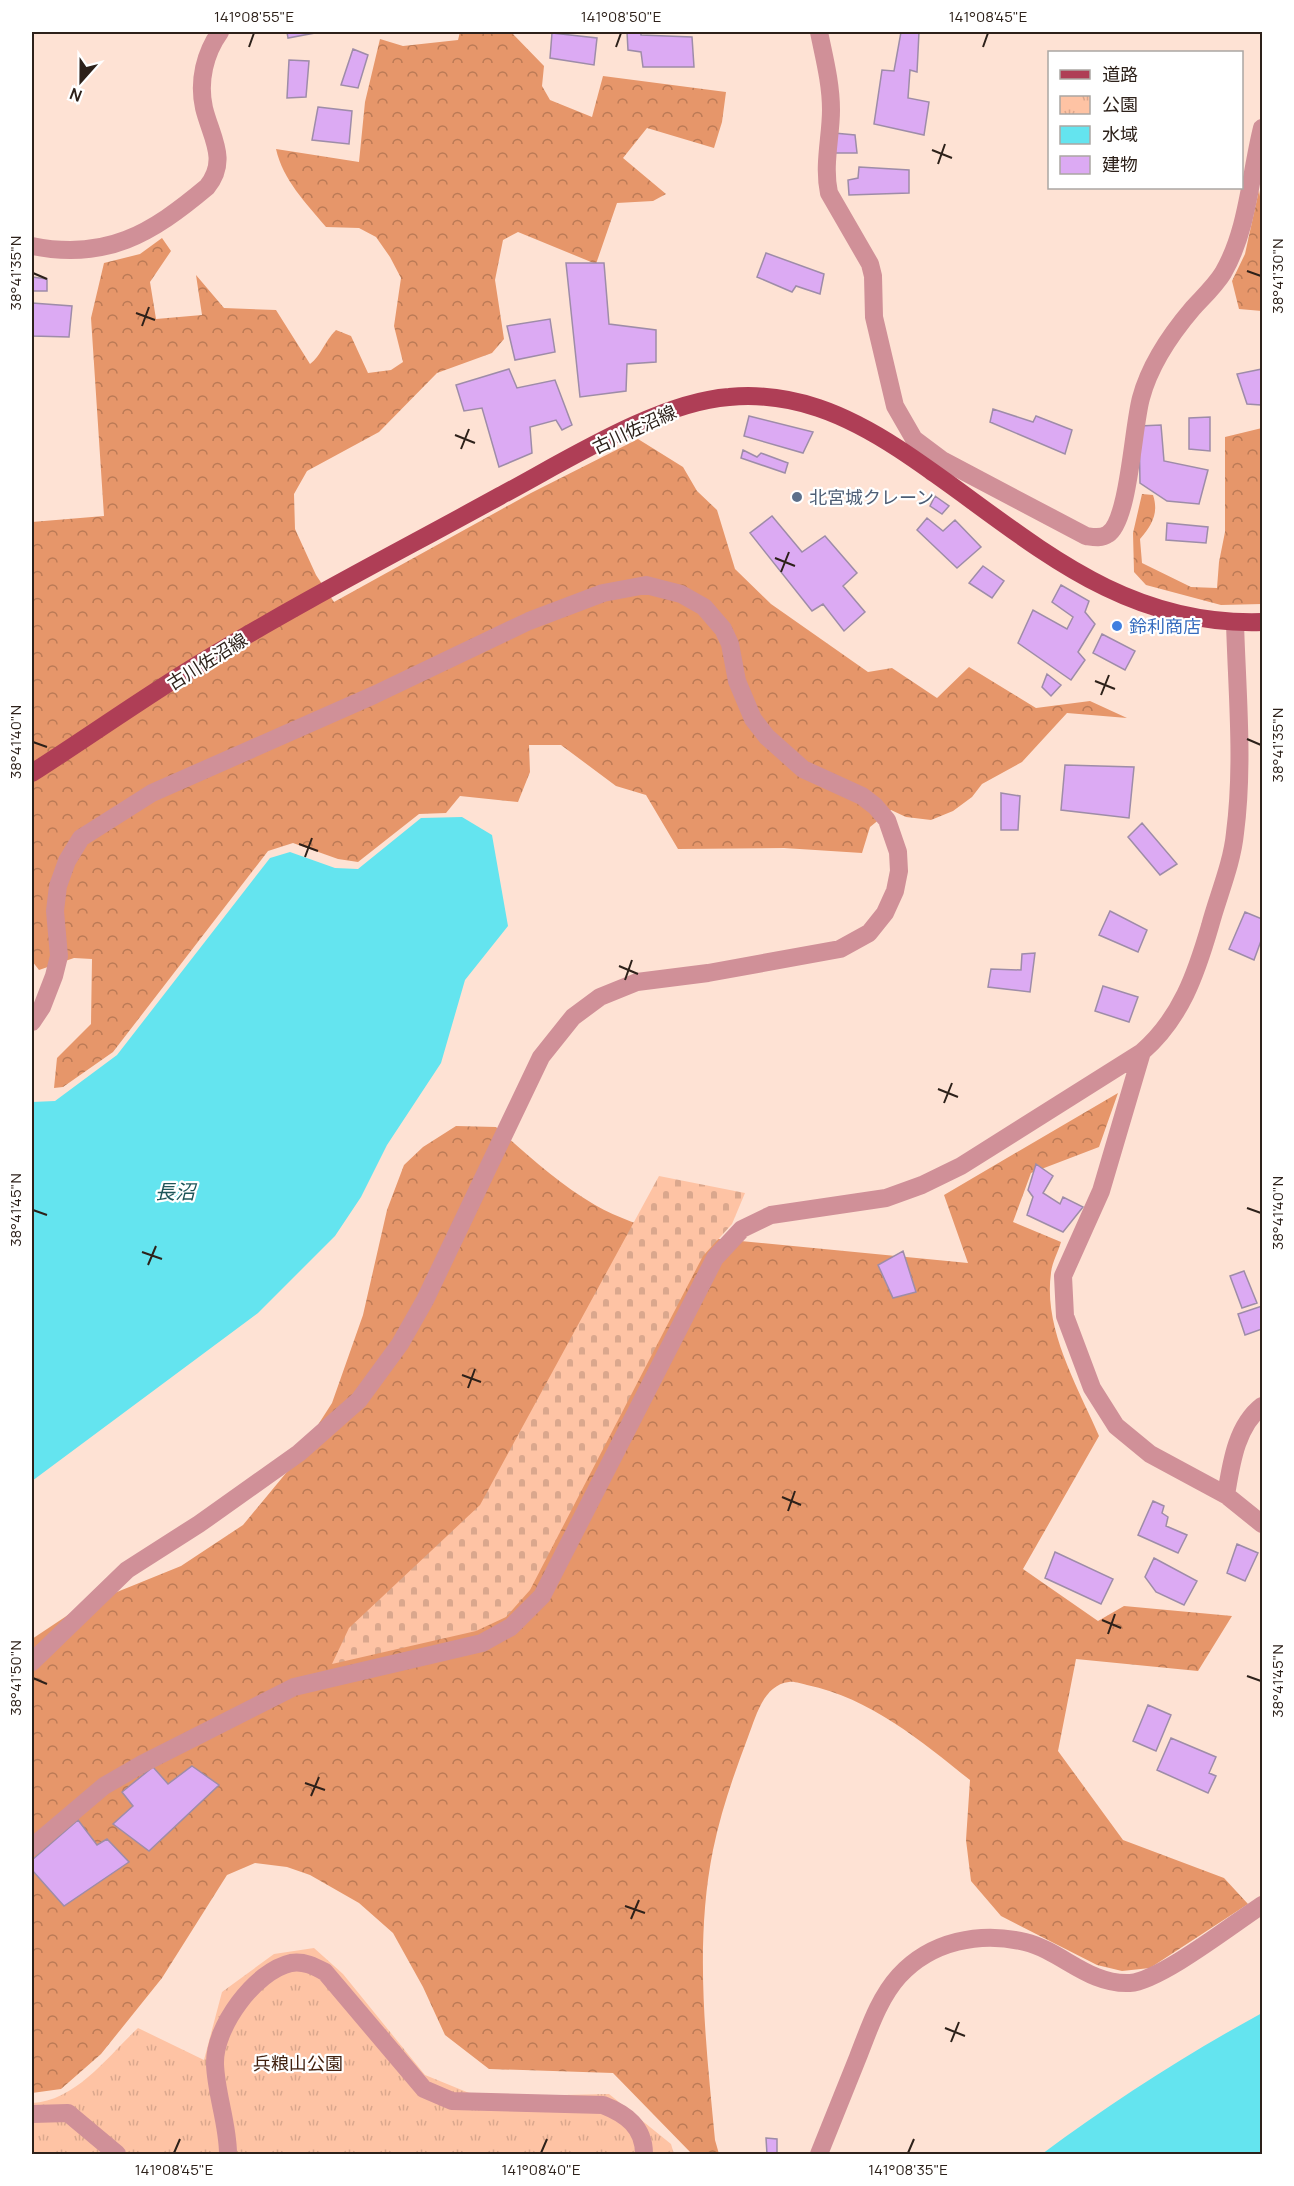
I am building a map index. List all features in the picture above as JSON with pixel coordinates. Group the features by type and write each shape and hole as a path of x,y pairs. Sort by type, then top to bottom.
{"main road":[{"name":"古川佐沼線","path":"32,773 206,659 540,475 638,424 670,411 726,397 753,395 804,402 859,424 937,466 1052,557 1112,592 1170,612 1235,623 1263,622"}],"street":[{"path":"32,246 90,250 117,245 142,234 207,187 216,175 218,163 203,106 202,75 206,58 220,32"},
{"path":"819,32 830,85 830,132 826,166 829,193 870,264 873,276 874,317 895,406 914,439 937,466 1086,536 1097,538 1108,535 1116,526 1123,507 1135,422 1155,361 1174,330 1222,275 1234,251 1263,121"},
{"path":"32,1022 42,1007 59,956 55,911 58,886 67,861 81,838 152,793 374,695 529,621 603,594 646,585 681,594 704,607 726,637 737,681 753,719 767,737 803,769 862,796 875,806 887,820 898,852 899,871 895,891 885,912 869,933 840,949 708,973 637,982 600,997 573,1017 541,1057 425,1300 400,1344 359,1400 299,1453 199,1524 127,1570 32,1662"},
{"path":"32,1847 65,1816 104,1786 294,1687 482,1643 511,1627 542,1596 715,1258 742,1229 771,1215 886,1198 922,1185 961,1166 1142,1052 1159,1037 1188,992 1198,968 1235,836 1238,748 1235,623"},
{"path":"1142,1052 1101,1191 1063,1276 1065,1316 1092,1388 1116,1426 1150,1454 1226,1496 1263,1524"},
{"path":"1226,1496 1238,1441 1255,1412 1263,1406"},
{"path":"819,2154 880,2002 899,1976 927,1954 959,1940 993,1937 1027,1942 1100,1980 1130,1983 1155,1977 1263,1905"},
{"path":"228,2154 228,2139 215,2063 217,2047 235,2006 274,1968 293,1963 309,1964 326,1972 424,2090 452,2101 603,2105 625,2113 639,2130 644,2154"},
{"path":"32,2114 68,2113 117,2154"}],"green space":[{"path":"460,32 511,32 544,66 542,86 550,100 592,117 603,76 726,92 722,122 714,148 647,128 623,158 666,194 653,201 617,203 596,264 518,232 503,240 495,280 504,339 492,353 437,373 379,432 307,471 294,494 295,529 316,575 334,602 531,493 638,439 683,467 697,491 717,510 735,569 771,604 868,672 892,668 937,698 969,667 1036,708 1090,701 1127,718 1067,713 1022,762 982,784 972,797 953,811 931,820 906,817 891,810 870,827 862,853 784,848 678,849 646,795 616,786 561,745 529,745 530,772 518,802 460,796 446,813 419,814 358,862 338,859 293,843 268,851 113,1052 63,1087 54,1088 57,1058 91,1024 92,959 74,958 39,970 32,961 32,522 104,516 91,318 104,263 140,254 162,238 171,251 150,282 156,319 202,315 196,275 224,308 276,310 310,364 336,330 351,336 368,373 391,370 403,362 394,326 401,278 376,237 359,228 326,227 290,181 276,149 359,162 365,102 380,39 403,46 458,40"},
{"path":"1259,190 1262,210 1262,311 1239,309 1232,281 1245,254"},
{"path":"1262,428 1262,604 1221,605 1146,585 1134,572 1133,533 1142,494 1153,495 1155,513 1151,524 1140,539 1142,563 1191,587 1217,588 1225,532 1225,437"},
{"path":"1118,1093 1099,1147 1031,1173 1013,1222 1061,1242 1051,1273 1052,1315 1072,1378 1099,1436 1023,1569 1098,1621 1124,1606 1232,1616 1198,1671 1076,1659 1058,1751 1123,1840 1224,1878 1248,1904 1150,1968 1122,1971 1097,1965 1001,1916 971,1881 966,1840 970,1780 914,1736 873,1710 830,1691 789,1682 773,1689 758,1712 724,1807 707,1886 703,1995 715,2140 719,2154 692,2154 613,2073 489,2069 445,2035 423,1987 393,1933 359,1903 310,1875 287,1867 255,1863 227,1875 162,1978 101,2054 61,2089 32,2093 32,1639 80,1607 181,1566 243,1525 291,1467 332,1403 363,1315 387,1210 404,1165 423,1147 456,1126 496,1127 543,1168 582,1197 613,1214 668,1234 968,1263 944,1195"},
{"path":"659,1176 745,1193 732,1224 703,1256 530,1590 506,1617 476,1631 332,1664 349,1628 480,1505"},
{"name":"兵粮山公園","path":"314,1948 343,1974 425,2075 479,2097 609,2094 671,2144 674,2154 32,2154 32,2103 48,2100 77,2086 103,2064 138,2028 204,2060 222,1992 274,1954"}],"water":[{"name":"長沼","path":"462,817 492,835 508,926 465,980 441,1063 387,1145 361,1197 335,1236 258,1313 32,1481 32,1102 55,1101 117,1055 270,858 290,852 335,868 358,869 421,818"},
{"path":"1262,2013 1262,2154 1042,2154 1149,2080"}],"building":[{"path":"287,32 314,32 315,33 288,38"},
{"path":"627,32 641,32 641,35 692,37 694,67 643,67 641,52 628,50"},
{"path":"901,32 919,32 917,72 910,70 908,98 929,102 924,135 874,124 882,70 894,71"},
{"path":"552,33 597,38 594,65 550,58"},
{"path":"353,49 368,55 358,88 341,85"},
{"path":"289,60 309,61 306,97 287,98"},
{"path":"318,107 352,111 349,144 312,140"},
{"path":"834,133 855,135 857,153 834,153"},
{"path":"859,167 909,170 909,193 849,195 848,180 858,178"},
{"path":"766,253 824,274 820,294 796,286 792,292 757,277"},
{"path":"566,263 604,263 609,324 656,330 656,362 627,364 626,391 580,397"},
{"path":"32,277 47,279 47,291 32,291"},
{"path":"32,303 72,306 69,337 32,336"},
{"path":"550,319 555,352 515,360 507,326"},
{"path":"509,369 517,388 555,380 572,425 562,430 556,420 530,427 532,453 499,467 482,408 464,411 456,385"},
{"path":"1262,369 1262,410 1261,405 1247,404 1237,374"},
{"path":"993,409 1033,422 1036,416 1072,430 1065,454 990,422"},
{"path":"749,416 813,432 803,453 744,436"},
{"path":"1210,417 1210,451 1189,449 1189,418"},
{"path":"1161,425 1164,461 1208,470 1199,504 1167,501 1140,483 1139,426"},
{"path":"743,450 757,457 761,453 788,463 785,473 741,458"},
{"path":"935,496 949,506 942,514 930,506"},
{"path":"772,516 802,552 825,536 857,573 843,586 865,612 844,631 823,604 812,611 750,533"},
{"path":"927,518 943,531 955,520 981,547 957,568 917,530"},
{"path":"1167,523 1208,527 1206,543 1166,540"},
{"path":"983,566 1004,581 992,598 969,583"},
{"path":"1061,585 1089,601 1085,612 1095,624 1078,652 1085,660 1071,680 1018,643 1033,610 1067,629 1073,617 1052,602"},
{"path":"1102,634 1135,651 1125,670 1093,653"},
{"path":"1047,674 1061,685 1051,696 1042,687"},
{"path":"1065,765 1134,767 1129,818 1061,810"},
{"path":"1001,793 1020,796 1018,830 1001,830"},
{"path":"1142,823 1177,864 1160,875 1128,837"},
{"path":"1110,911 1147,930 1138,952 1099,935"},
{"path":"1245,912 1262,919 1262,938 1254,960 1229,949"},
{"path":"1035,953 1030,992 988,987 991,969 1021,970 1022,954"},
{"path":"1103,986 1138,997 1129,1022 1095,1011"},
{"path":"1036,1164 1053,1176 1043,1193 1060,1204 1063,1197 1083,1207 1063,1232 1027,1215 1033,1197 1028,1190"},
{"path":"903,1251 916,1292 893,1298 878,1265"},
{"path":"1244,1271 1257,1303 1242,1308 1230,1276"},
{"path":"1262,1306 1262,1329 1245,1335 1238,1314"},
{"path":"1153,1501 1164,1506 1162,1513 1168,1517 1166,1526 1187,1535 1178,1553 1138,1535"},
{"path":"1237,1544 1258,1553 1245,1581 1227,1573"},
{"path":"1055,1552 1113,1579 1101,1604 1045,1578"},
{"path":"1154,1558 1197,1581 1184,1605 1156,1592 1145,1577"},
{"path":"1148,1705 1171,1715 1156,1751 1133,1741"},
{"path":"1171,1738 1216,1757 1209,1773 1216,1776 1208,1793 1157,1770"},
{"path":"192,1766 219,1785 149,1851 113,1824 133,1806 122,1792 153,1767 168,1784"},
{"path":"78,1820 97,1845 107,1839 129,1862 64,1906 32,1870 32,1860"},
{"path":"766,2138 777,2139 777,2154 767,2154"}],"place":[{"name":"北宮城クレーン","path":"797,497"},
{"name":"鈴利商店","path":"1117,626"}]}
